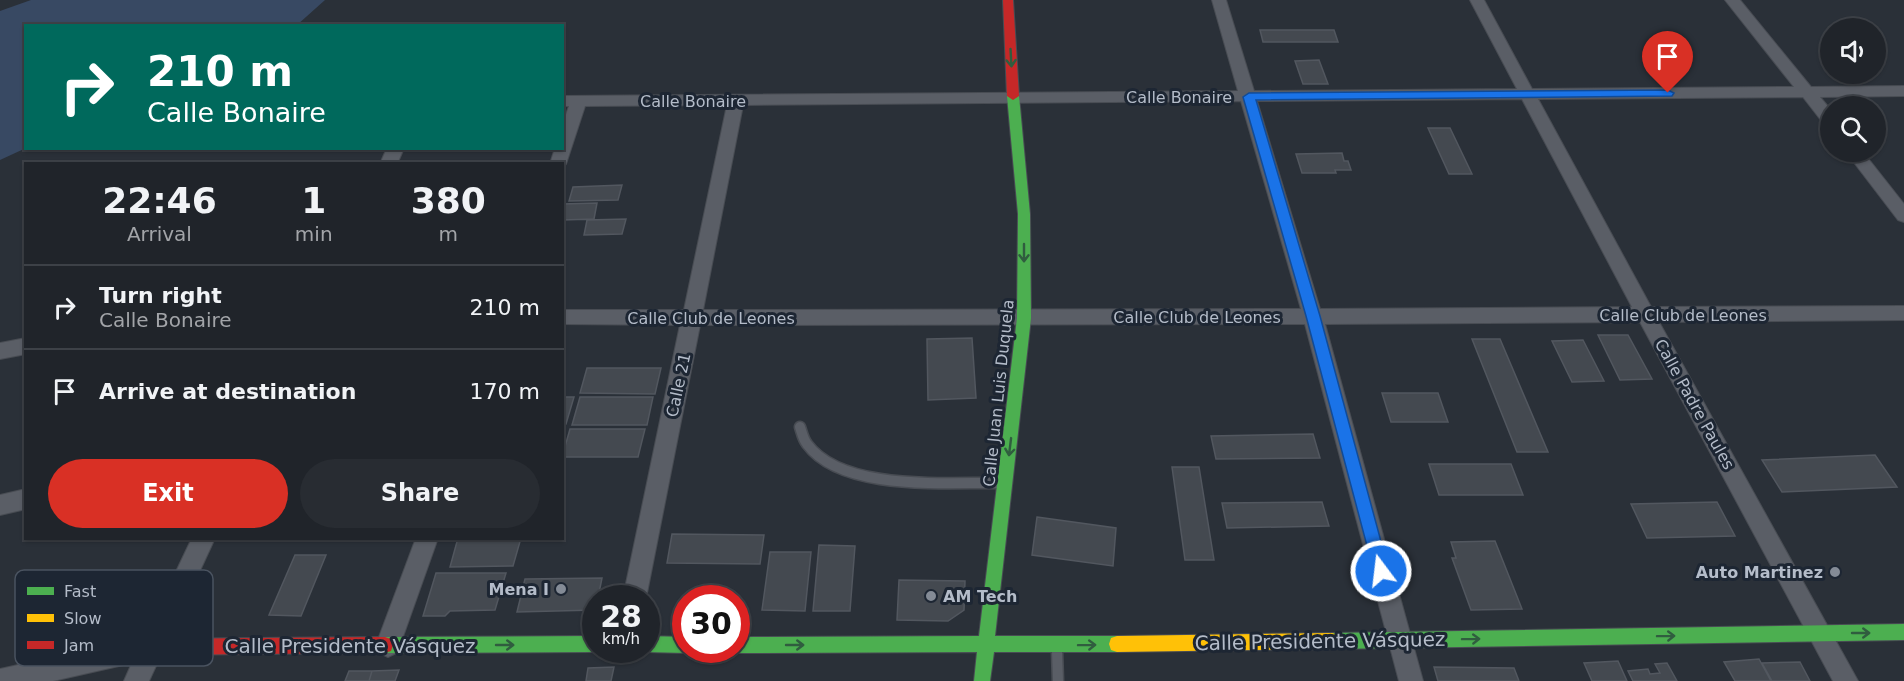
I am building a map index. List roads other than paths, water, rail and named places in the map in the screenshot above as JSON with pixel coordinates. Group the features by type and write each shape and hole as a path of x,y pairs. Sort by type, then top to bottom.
{"street":[{"name":"Calle Juan Luis Duquela","path":"982,681 1024,318 1024,214 1013,98 1008,0"},
{"path":"1219,0 1313,316 1411,681"},
{"name":"Calle Padre Paules","path":"1477,0 1846,681"},
{"path":"1732,0 1820,107"},
{"name":"Calle Bonaire","path":"571,101 1530,95 1904,90"},
{"path":"564,135 571,101"},
{"name":"Calle 21","path":"637,585 736,101"},
{"path":"1862,162 1904,216"},
{"name":"Calle Club de Leones","path":"564,317 692,319 1904,313"},
{"path":"0,351 24,346"},
{"path":"0,505 24,499"},
{"path":"189,570 203,540"},
{"path":"388,645 426,540"},
{"name":"Calle Presidente Vásquez","path":"750,645 987,646 1904,633"},
{"name":"Calle Presidente Vásquez","path":"213,646 582,644"},
{"name":"Calle Presidente Vásquez","path":"0,681 67,666"},
{"path":"136,681 143,666"}],"lane":[{"path":"800,427 806,444 822,459 846,473 878,479 1006,483"},
{"path":"1056,645 1059,660 1058,681"}],"water":[{"path":"31,0 325,0 298,24 24,24 24,149 0,160 0,11"}],"place":[{"name":"Auto Martinez","path":"1835,572"},
{"name":"Mena I","path":"561,589"},
{"name":"AM Tech","path":"931,596"}]}
